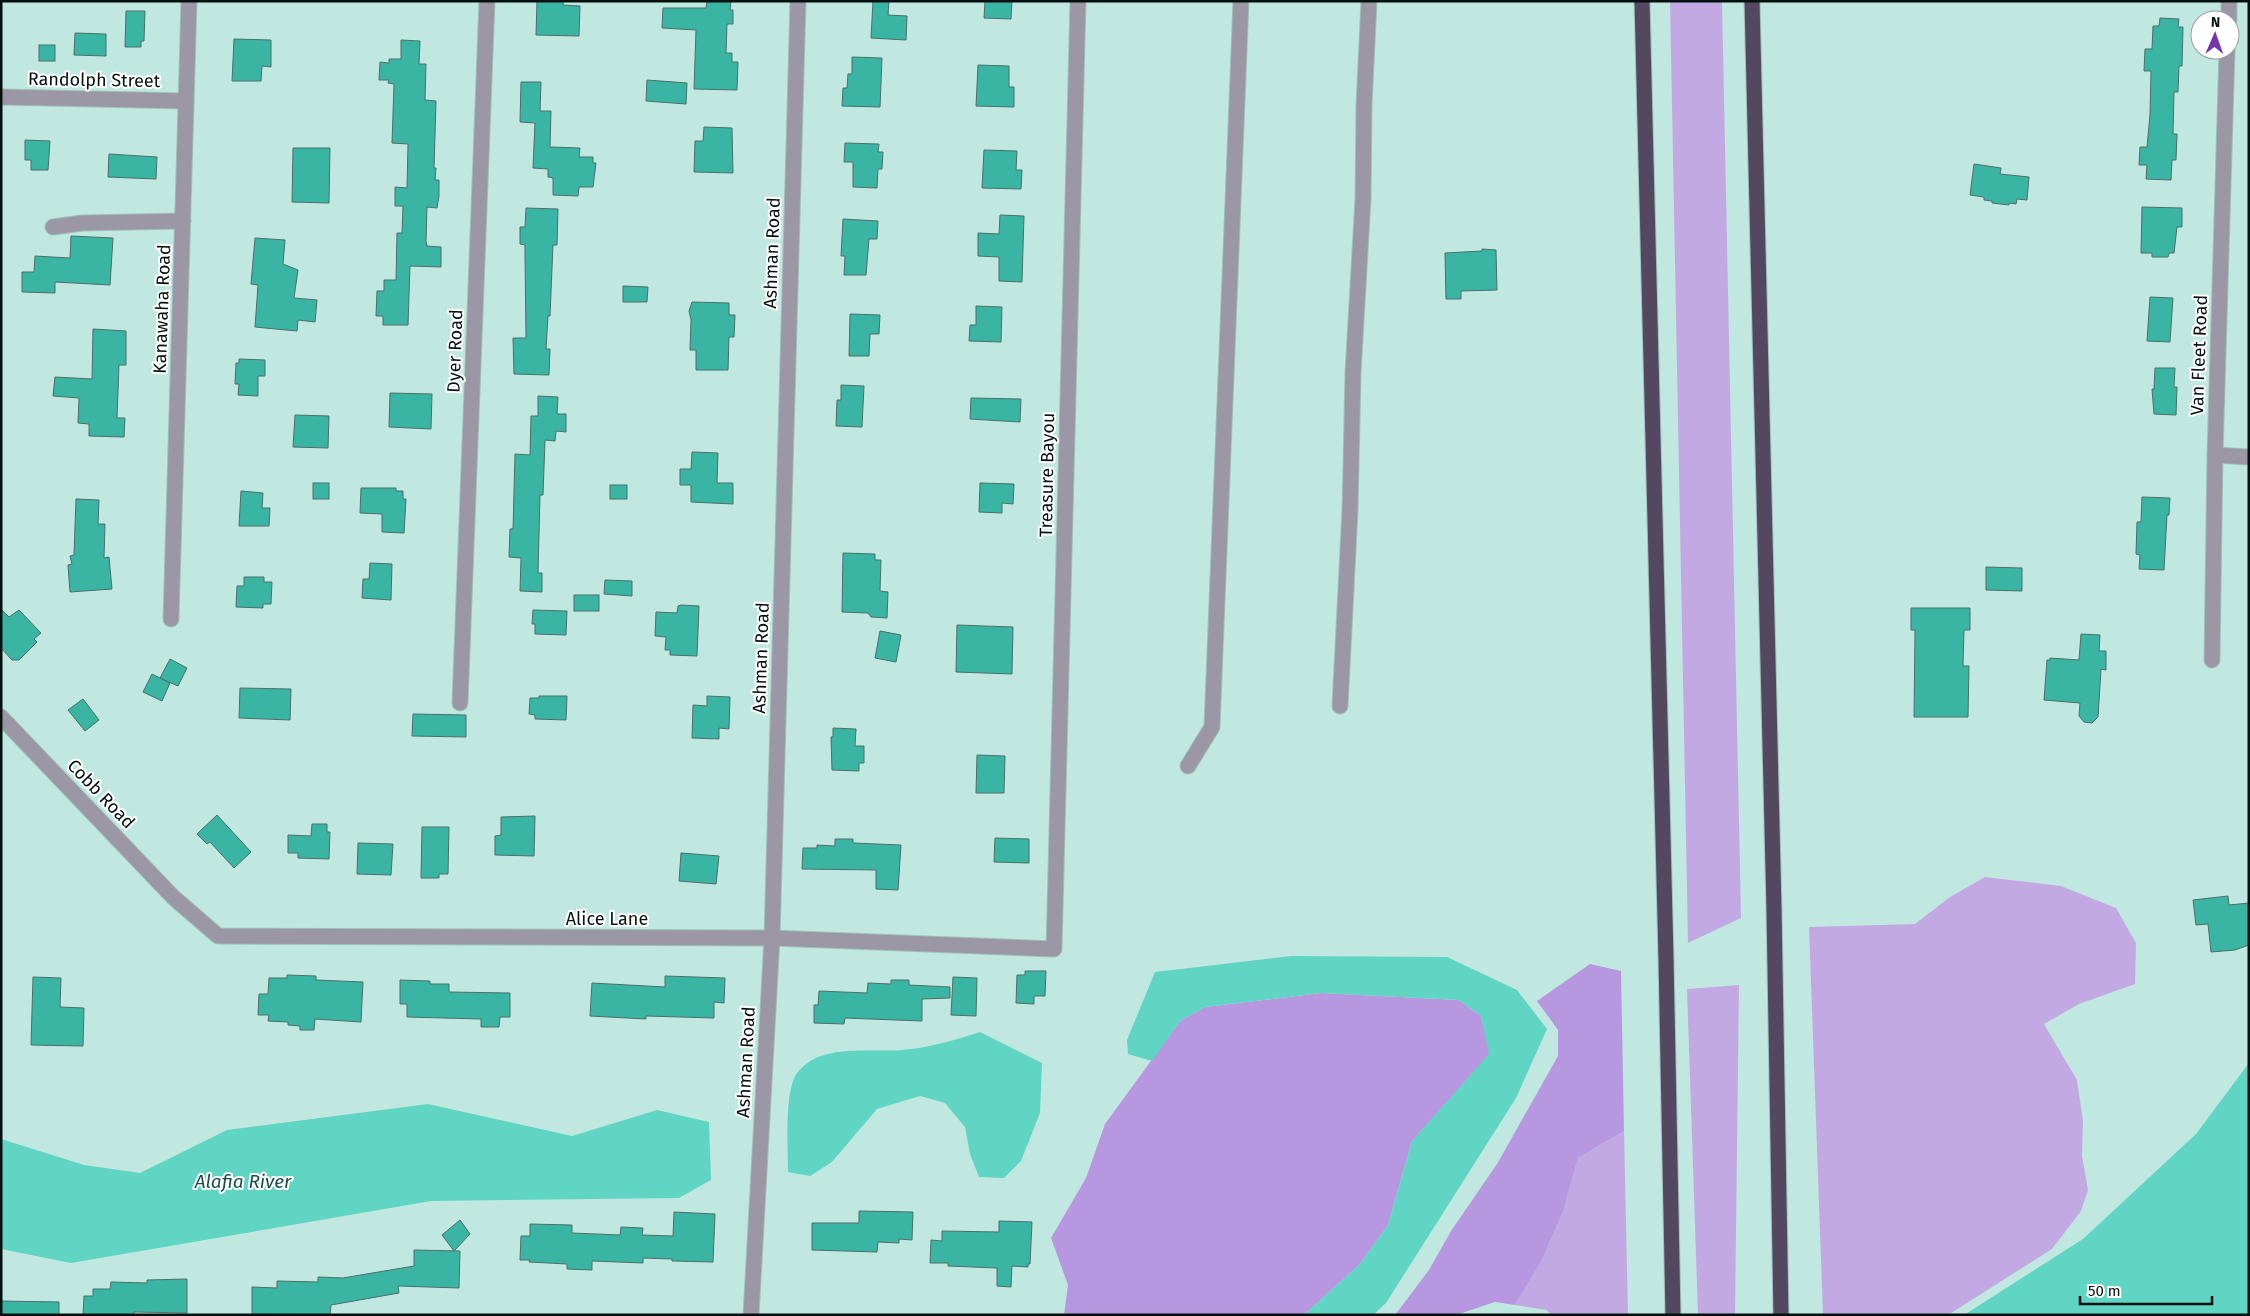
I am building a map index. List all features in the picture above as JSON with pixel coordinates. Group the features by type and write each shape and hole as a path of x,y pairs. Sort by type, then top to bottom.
{"highway":[{"path":"1642,1 1673,1315"},
{"path":"1752,1 1774,909 1781,1315"}],"street":[{"name":"Kanawaha Road","path":"171,618 189,1"},
{"name":"Dyer Road","path":"460,703 486,1"},
{"name":"Ashman Road","path":"751,1315 772,938 798,1"},
{"name":"Treasure Bayou","path":"1054,949 1078,1"},
{"path":"1188,766 1212,727 1241,1"},
{"path":"1340,706 1350,510 1353,373 1363,200 1364,105 1369,1"},
{"name":"Van Fleet Road","path":"2212,660 2215,454 2228,60"},
{"name":"Randolph Street","path":"1,96 186,101"},
{"path":"53,227 82,223 183,221"},
{"path":"2215,454 2249,457"},
{"name":"Cobb Road","path":"1,717 173,897"},
{"name":"Alice Lane","path":"173,897 218,936 772,938 1054,949"}],"shaded area":[{"path":"1670,1 1722,1 1741,918 1688,943"},
{"path":"1985,877 2061,886 2116,908 2136,943 2135,984 2079,1004 2044,1024 2077,1080 2083,1121 2082,1156 2088,1190 2081,1211 2052,1249 1948,1315 1823,1315 1809,927 1915,924 1950,897"},
{"path":"1590,964 1621,971 1624,1131 1578,1158 1563,1212 1542,1260 1515,1305 1495,1302 1456,1315 1395,1315 1429,1270 1451,1231 1497,1164 1558,1056 1558,1030 1537,1001"},
{"path":"1739,985 1735,1315 1698,1315 1687,989"},
{"path":"1321,993 1459,1000 1481,1016 1490,1054 1412,1141 1388,1225 1360,1264 1304,1315 1064,1315 1068,1285 1051,1238 1086,1178 1105,1124 1180,1021 1205,1007"},
{"path":"1624,1131 1628,1315 1551,1315 1547,1310 1515,1305 1542,1260 1563,1212 1578,1158"}],"water":[{"path":"1291,956 1447,957 1517,990 1547,1029 1516,1098 1386,1303 1373,1315 1304,1315 1360,1264 1388,1225 1412,1141 1489,1054 1481,1016 1459,1000 1321,993 1205,1007 1180,1021 1152,1061 1128,1054 1127,1040 1155,972"},
{"path":"980,1032 1042,1063 1040,1113 1021,1161 1004,1178 979,1177 970,1154 965,1127 945,1103 920,1096 877,1109 832,1162 810,1176 788,1172 788,1106 790,1093 797,1073 807,1063 832,1053 861,1050 889,1051 912,1049"},
{"path":"2249,1063 2249,1315 1964,1315 2083,1239 2196,1134"},
{"name":"Alafia River","path":"428,1104 572,1136 657,1110 709,1122 711,1180 679,1198 431,1201 71,1263 1,1249 1,1139 84,1165 140,1173 227,1130"}],"building":[{"path":"537,1 563,1 563,5 580,6 579,36 536,35"},
{"path":"707,1 731,1 730,10 733,10 733,24 727,24 726,53 732,53 732,62 738,62 737,90 694,89 696,30 662,28 663,8 706,8"},
{"path":"873,1 889,1 888,15 907,16 906,40 871,38"},
{"path":"985,1 1012,1 1011,19 984,18"},
{"path":"126,11 145,11 144,41 141,41 141,47 125,47"},
{"path":"2160,18 2179,19 2178,27 2183,27 2182,66 2179,66 2178,92 2174,92 2173,134 2177,134 2176,160 2172,160 2171,180 2146,179 2147,165 2139,165 2140,147 2147,147 2150,115 2151,71 2144,71 2145,49 2152,49 2153,26 2159,26"},
{"path":"75,33 106,34 106,56 74,55"},
{"path":"234,39 271,40 271,67 262,66 261,81 232,81"},
{"path":"401,40 420,41 419,64 426,64 425,100 436,101 434,168 436,168 435,180 439,180 439,196 437,208 427,207 426,241 427,246 441,247 441,267 410,266 408,325 383,325 383,316 376,316 377,291 384,291 384,280 396,280 397,233 402,233 403,206 395,206 395,187 407,188 408,144 392,143 394,84 388,83 389,80 379,80 380,62 389,63 389,59 401,59"},
{"path":"39,45 55,45 55,61 39,61"},
{"path":"852,57 882,58 880,107 842,106 843,88 847,88 848,74 852,74"},
{"path":"978,65 1009,66 1009,87 1014,87 1014,107 976,106"},
{"path":"647,80 687,83 686,104 646,101"},
{"path":"521,82 541,82 540,111 551,111 550,147 580,148 579,157 593,157 593,163 596,163 593,187 579,187 578,196 553,195 553,178 548,177 548,169 533,168 535,123 520,122"},
{"path":"704,127 732,128 733,173 694,172 695,141 703,141"},
{"path":"25,140 50,141 48,170 31,170 31,160 25,160"},
{"path":"845,143 879,144 878,152 883,152 882,169 878,169 877,188 853,187 853,162 844,162"},
{"path":"293,148 330,148 329,203 292,202"},
{"path":"984,150 1017,151 1016,170 1022,170 1021,189 982,188"},
{"path":"109,154 157,157 156,179 108,177"},
{"path":"1974,164 2001,168 2000,174 2029,177 2027,200 2017,199 2016,204 2009,203 2009,205 1992,203 1992,201 1984,200 1984,197 1970,195"},
{"path":"2142,207 2182,208 2182,227 2177,227 2174,253 2169,253 2168,257 2152,257 2152,253 2141,253"},
{"path":"526,208 558,209 557,245 553,245 550,316 548,316 546,349 550,349 549,375 514,374 513,338 526,338 525,245 520,244 520,227 525,227"},
{"path":"1000,215 1024,216 1022,282 999,281 999,257 978,256 978,233 999,234"},
{"path":"843,219 878,221 877,239 869,239 866,275 844,275 845,256 841,256"},
{"path":"71,236 113,238 110,285 55,282 55,293 22,292 22,272 34,272 35,256 70,258"},
{"path":"255,238 285,240 283,264 298,270 294,298 317,300 315,322 298,320 297,331 255,327 258,285 251,284"},
{"path":"1482,249 1496,250 1497,290 1461,291 1461,299 1446,299 1445,253 1482,251"},
{"path":"623,286 648,287 647,302 623,302"},
{"path":"2150,297 2173,298 2170,342 2147,341"},
{"path":"692,302 729,303 729,315 735,315 734,337 729,337 728,370 696,370 696,350 690,350 691,320 689,311"},
{"path":"976,306 1002,307 1001,342 969,341 970,325 976,325"},
{"path":"850,314 880,315 879,334 870,334 869,356 849,356"},
{"path":"93,329 126,331 126,365 119,365 117,418 125,418 124,437 89,436 89,424 78,423 79,398 53,396 55,377 92,379"},
{"path":"239,359 265,360 265,376 258,376 258,396 238,395 239,384 235,384 236,363 239,363"},
{"path":"2155,368 2175,368 2174,387 2177,387 2176,415 2154,414 2152,389 2154,389"},
{"path":"841,385 864,386 862,427 836,426 837,400 841,400"},
{"path":"390,393 432,394 431,429 389,427"},
{"path":"538,396 558,397 557,414 566,414 566,432 556,431 555,441 545,440 543,495 540,495 538,573 542,573 542,592 520,591 521,558 509,557 510,529 513,529 515,454 530,455 531,416 538,416"},
{"path":"971,398 1021,399 1020,422 970,419"},
{"path":"295,415 329,416 328,448 293,447"},
{"path":"692,452 718,453 717,483 733,483 733,504 691,502 691,485 680,485 680,469 691,469"},
{"path":"313,483 329,483 329,499 313,499"},
{"path":"980,483 1014,484 1013,504 1002,503 1002,513 979,512"},
{"path":"610,485 627,485 627,499 610,499"},
{"path":"361,488 396,488 396,491 403,491 403,499 406,499 404,533 382,532 382,514 360,513"},
{"path":"241,491 263,493 262,508 270,508 269,526 239,526"},
{"path":"2142,497 2170,498 2169,515 2167,515 2164,570 2139,569 2140,555 2136,554 2137,522 2141,522"},
{"path":"76,499 99,500 98,524 105,524 104,558 109,557 112,589 70,592 68,565 72,564 70,556 74,555"},
{"path":"843,553 875,554 875,560 881,560 880,591 888,592 887,618 871,617 868,613 842,612"},
{"path":"370,563 392,564 391,600 362,598 363,579 369,579"},
{"path":"1986,567 2022,568 2022,591 1986,590"},
{"path":"244,577 264,577 264,582 272,582 271,604 263,604 263,608 236,607 237,586 244,586"},
{"path":"605,580 632,581 632,596 604,594"},
{"path":"574,595 599,595 599,611 574,611"},
{"path":"678,606 699,606 697,656 670,655 670,650 665,650 666,637 655,636 656,612 677,613"},
{"path":"1911,608 1970,608 1970,630 1964,630 1963,666 1969,666 1968,717 1914,717 1915,630 1911,630"},
{"path":"1,609 9,617 19,610 41,633 34,639 37,642 19,660 12,660 1,648"},
{"path":"533,610 567,611 566,635 535,634 535,624 532,624"},
{"path":"957,625 1013,627 1012,674 956,672"},
{"path":"880,631 901,635 896,662 875,658"},
{"path":"2081,634 2100,635 2099,651 2106,651 2106,670 2101,669 2098,717 2092,723 2084,722 2079,716 2080,703 2044,700 2047,660 2050,660 2050,658 2079,660"},
{"path":"170,659 187,668 178,686 160,678"},
{"path":"152,674 170,683 162,701 143,692"},
{"path":"240,688 291,689 290,720 239,718"},
{"path":"539,696 567,696 566,720 535,719 535,715 529,714 530,698 539,698"},
{"path":"707,696 730,697 729,729 719,728 719,739 692,738 693,705 707,706"},
{"path":"83,699 99,720 85,731 68,710"},
{"path":"413,714 466,715 466,737 412,736"},
{"path":"833,728 856,729 855,746 864,746 864,763 859,763 859,771 832,770 831,737 833,737"},
{"path":"977,755 1005,756 1004,793 976,793"},
{"path":"217,815 251,852 234,868 210,842 207,844 197,834"},
{"path":"535,816 534,856 495,855 495,836 501,835 501,817"},
{"path":"312,824 327,824 327,832 330,832 329,859 298,858 298,853 288,853 288,835 311,836"},
{"path":"422,827 449,827 448,874 439,874 439,878 421,878"},
{"path":"995,838 1029,839 1029,863 994,862"},
{"path":"835,839 853,839 853,843 901,845 898,890 876,889 876,870 802,869 803,848 817,848 817,845 835,846"},
{"path":"358,843 393,844 391,875 357,874"},
{"path":"681,853 719,856 716,884 679,881"},
{"path":"2228,896 2229,905 2249,903 2249,945 2235,950 2211,952 2208,924 2196,925 2193,900"},
{"path":"1025,971 1046,971 1045,996 1034,996 1034,1004 1016,1003 1017,975 1025,975"},
{"path":"287,975 316,976 316,980 363,982 361,1022 315,1019 314,1030 300,1030 300,1026 288,1025 288,1022 268,1021 269,1015 258,1015 259,994 268,994 269,978 287,978"},
{"path":"665,976 725,978 724,1003 714,1002 714,1018 646,1016 646,1019 590,1016 592,983 665,987"},
{"path":"33,977 61,978 60,1007 84,1008 83,1046 31,1045"},
{"path":"953,977 977,978 976,1016 951,1015"},
{"path":"400,980 430,981 430,984 449,984 449,992 510,993 510,1017 500,1017 499,1027 481,1027 481,1019 407,1017 407,1004 400,1004"},
{"path":"891,980 909,980 909,985 950,987 950,998 922,999 922,1021 845,1018 844,1024 814,1023 814,1005 818,1005 819,991 867,993 868,983 891,984"},
{"path":"859,1211 913,1212 912,1240 899,1239 899,1243 878,1242 877,1252 812,1250 812,1223 859,1223"},
{"path":"674,1212 715,1214 713,1262 643,1258 643,1263 592,1261 592,1270 567,1269 567,1264 520,1260 521,1236 530,1236 530,1224 572,1225 572,1233 620,1235 621,1227 643,1228 642,1235 673,1236"},
{"path":"460,1220 470,1234 454,1251 442,1235"},
{"path":"999,1221 1032,1222 1030,1264 1028,1264 1028,1267 1012,1266 1011,1287 997,1286 997,1268 948,1266 948,1263 930,1263 931,1240 942,1241 942,1231 999,1232"},
{"path":"414,1250 460,1251 459,1288 398,1286 399,1293 331,1305 330,1315 252,1314 252,1287 277,1288 277,1281 318,1282 318,1277 343,1278 414,1266"},
{"path":"187,1279 187,1313 134,1312 134,1315 83,1315 84,1296 93,1296 93,1289 110,1289 111,1282 147,1283 147,1280"},
{"path":"1,1301 59,1302 59,1315 1,1315"}]}
